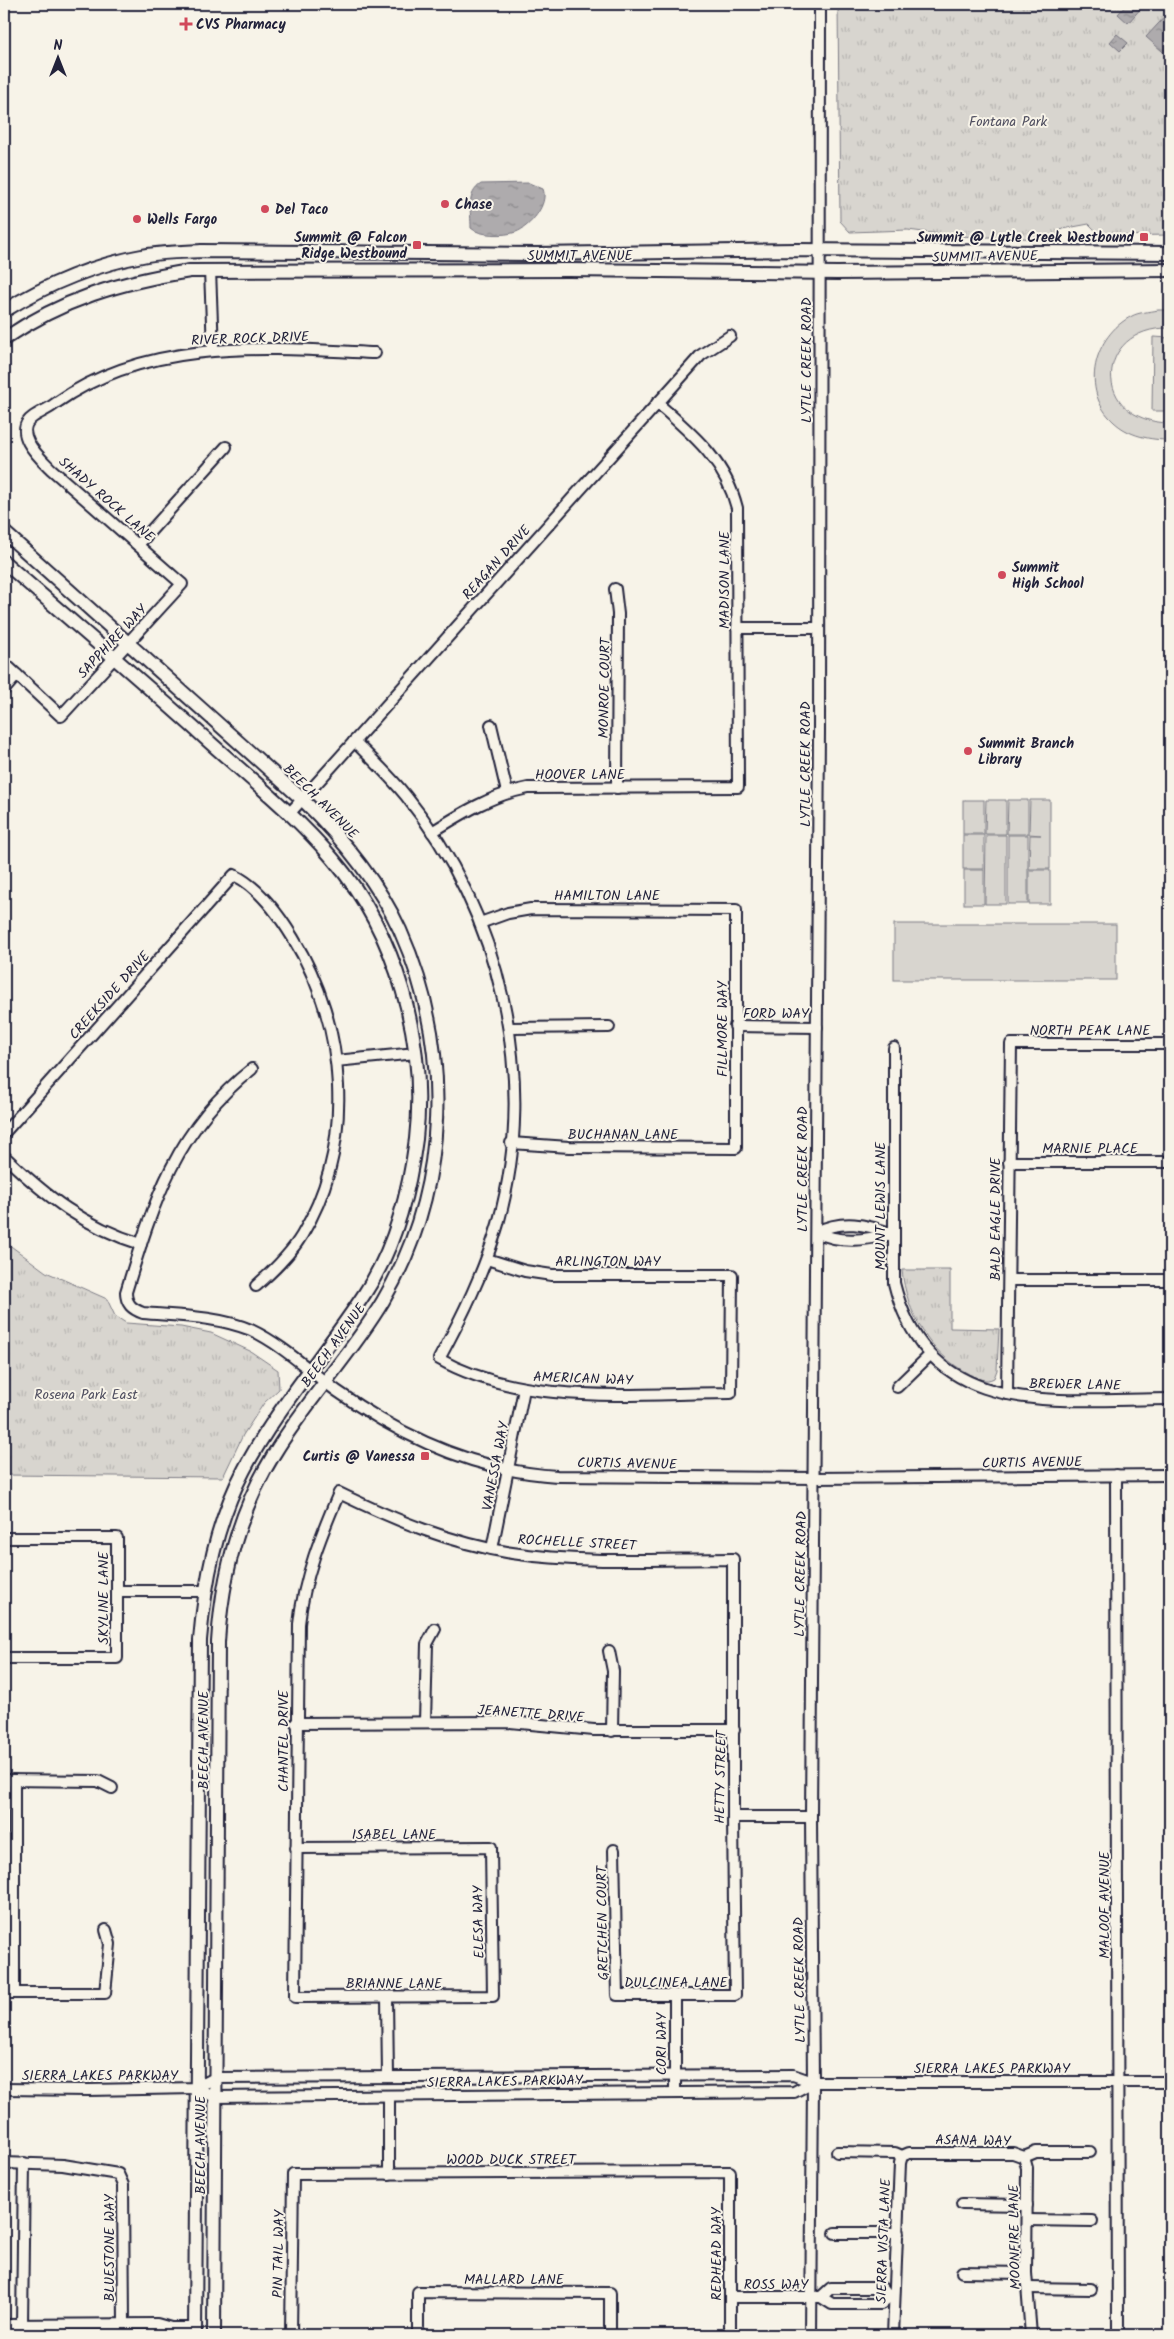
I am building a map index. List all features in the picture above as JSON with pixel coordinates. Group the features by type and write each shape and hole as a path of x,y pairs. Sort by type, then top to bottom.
{"main road":[{"name":"SUMMIT AVENUE","path":"4,311 63,280 94,268 147,255 201,251 537,254 820,251 1170,253"},
{"name":"SUMMIT AVENUE","path":"4,339 57,308 98,291 147,278 210,270 569,270 820,273 1170,270"},
{"name":"BEECH AVENUE","path":"4,532 302,799 333,830 358,860 382,897 399,929 416,970 428,1015 437,1080 437,1114 433,1156 424,1201 414,1235 383,1300 284,1439 264,1472 246,1510 231,1554 222,1592 218,1642 214,2335"},
{"name":"BEECH AVENUE","path":"4,562 115,658 289,814 335,860 359,896 382,937 397,973 410,1018 416,1053 418,1084 417,1127 412,1171 396,1230 366,1292 264,1435 243,1472 225,1513 204,1591 200,1640 195,2332"}],"street":[{"name":"LYTLE CREEK ROAD","path":"811,2335 816,2297 811,1817 819,628 820,4"},
{"path":"210,270 213,350"},
{"name":"REAGAN DRIVE","path":"289,814 701,355 730,336"},
{"name":"RIVER ROCK DRIVE","path":"25,427 32,417 44,412 66,396 104,376 145,362 213,350 297,349 375,353"},
{"name":"MADISON LANE","path":"657,403 708,450 723,471 733,492 737,508 738,787"},
{"name":"SHADY ROCK LANE","path":"25,427 26,438 32,449 51,470 182,584"},
{"path":"138,545 226,447"},
{"name":"SAPPHIRE WAY","path":"17,675 61,716 182,584"},
{"name":"MONROE COURT","path":"615,589 618,614 617,788"},
{"path":"737,628 819,628"},
{"path":"4,664 17,675 4,690"},
{"path":"491,725 507,792"},
{"path":"354,741 388,775 432,832 467,893 480,923 499,978 509,1028 514,1096 511,1143 503,1204 487,1258"},
{"name":"HOOVER LANE","path":"432,832 466,810 507,792 528,788 738,787"},
{"name":"CREEKSIDE DRIVE","path":"4,1133 234,875 248,883 269,906 302,954 324,1005 336,1061"},
{"name":"HAMILTON LANE","path":"480,923 508,913 531,909 736,910"},
{"name":"FILLMORE WAY","path":"736,910 736,1148"},
{"name":"FORD WAY","path":"735,1026 817,1027"},
{"path":"509,1028 609,1028"},
{"name":"NORTH PEAK LANE","path":"1011,1044 1170,1044"},
{"name":"BALD EAGLE DRIVE","path":"1007,1394 1011,1044"},
{"name":"MOUNT LEWIS LANE","path":"894,1048 894,1283 902,1313 914,1334 930,1355"},
{"path":"256,1286 289,1253 301,1237 319,1201 330,1164 336,1130 338,1109 336,1061 416,1053"},
{"path":"4,1156 68,1211 110,1234 141,1244 159,1191 181,1148 213,1105 252,1069"},
{"name":"BUCHANAN LANE","path":"511,1143 569,1147 736,1148"},
{"name":"MARNIE PLACE","path":"1010,1162 1170,1162"},
{"path":"816,1232 832,1224 868,1225 893,1234"},
{"path":"816,1232 831,1239 868,1239 893,1234"},
{"name":"CURTIS AVENUE","path":"141,1244 126,1292 128,1303 136,1310 143,1313 208,1319 249,1330 271,1341 382,1422 457,1456 508,1470 540,1475 574,1476 814,1478 1170,1475"},
{"name":"ARLINGTON WAY","path":"487,1258 525,1271 552,1275 732,1275 731,1393"},
{"name":"AMERICAN WAY","path":"487,1258 464,1313 439,1359 487,1380 524,1389 588,1394 731,1393"},
{"path":"1009,1280 1170,1280"},
{"path":"897,1386 930,1355"},
{"name":"BREWER LANE","path":"930,1355 952,1373 976,1387 1007,1394 1044,1399 1170,1399"},
{"name":"VANESSA WAY","path":"492,1549 524,1389"},
{"name":"MALOOF AVENUE","path":"1116,1475 1118,2335"},
{"name":"ROCHELLE STREET","path":"339,1493 416,1528 492,1549 528,1555 580,1558 733,1559"},
{"name":"CHANTEL DRIVE","path":"295,1997 297,1646 303,1594 321,1534 339,1493"},
{"name":"SKYLINE LANE","path":"4,1538 117,1538 117,1658 4,1658"},
{"name":"HETTY STREET","path":"733,1559 735,1995"},
{"path":"117,1591 204,1591"},
{"path":"425,1722 427,1644 434,1629"},
{"path":"609,1651 613,1671 612,1731"},
{"name":"JEANETTE DRIVE","path":"296,1723 510,1722 581,1730 734,1730"},
{"path":"106,1930 110,1944 105,1993 9,1993 9,1780 98,1781 112,1788"},
{"path":"733,1817 811,1817"},
{"name":"ISABEL LANE","path":"296,1848 491,1848"},
{"name":"ELESA WAY","path":"491,1848 493,1996"},
{"name":"GRETCHEN COURT","path":"614,1850 617,1995"},
{"name":"DULCINEA LANE","path":"617,1995 735,1995"},
{"name":"CORI WAY","path":"675,1995 675,2093"},
{"name":"BRIANNE LANE","path":"295,1997 493,1996"},
{"path":"387,1997 388,2077"},
{"name":"SIERRA LAKES PARKWAY","path":"196,2088 215,2078 675,2074 793,2075 813,2082 1170,2082"},
{"name":"SIERRA LAKES PARKWAY","path":"4,2089 196,2088 215,2097 389,2096 794,2092 813,2082"},
{"path":"389,2096 389,2174"},
{"name":"ASANA WAY","path":"837,2152 895,2153 906,2155 1013,2154 1024,2157 1027,2168"},
{"path":"1024,2157 1036,2152 1090,2152"},
{"name":"SIERRA VISTA LANE","path":"893,2335 892,2297 898,2233 900,2163 906,2155"},
{"path":"4,2163 24,2163 22,2325"},
{"name":"BLUESTONE WAY","path":"24,2163 63,2165 118,2174 124,2185 124,2324"},
{"name":"MOONFIRE LANE","path":"1027,2168 1026,2273 1031,2335"},
{"name":"WOOD DUCK STREET","path":"293,2174 730,2172"},
{"name":"REDHEAD WAY","path":"730,2172 730,2335"},
{"name":"PIN TAIL WAY","path":"291,2335 293,2174"},
{"path":"962,2204 1027,2205"},
{"path":"1027,2220 1092,2220"},
{"path":"835,2233 898,2233"},
{"path":"962,2272 1026,2273"},
{"name":"ROSS WAY","path":"730,2297 816,2297 832,2304 881,2304 892,2297 882,2288 831,2288 816,2297"},
{"path":"1028,2288 1091,2289"},
{"name":"MALLARD LANE","path":"418,2335 418,2292 610,2293 610,2335"},
{"path":"4,2325 157,2324 195,2332"}],"green space":[{"name":"Fontana Park","path":"838,4 1170,4 1170,235 1101,236 1089,224 1062,229 1053,239 954,236 908,230 850,232 840,221"},
{"path":"1158,310 1170,310 1170,328 1145,332 1126,342 1115,357 1112,375 1115,392 1126,408 1144,419 1170,423 1170,440 1140,436 1120,427 1103,409 1097,395 1094,380 1100,350 1108,336 1132,316"},
{"path":"1153,337 1170,338 1170,411 1152,411"},
{"path":"963,800 984,800 984,834 963,834"},
{"path":"986,800 1006,800 1006,834 985,834"},
{"path":"1008,800 1028,800 1028,834 1007,834"},
{"path":"1030,800 1050,800 1050,869 1029,869 1030,835 1041,835 1029,834"},
{"path":"963,835 984,835 984,869 963,869"},
{"path":"986,835 1006,835 1006,904 985,904"},
{"path":"1008,835 1028,835 1028,904 1008,904"},
{"path":"964,870 984,870 984,904 964,904"},
{"path":"1029,870 1050,870 1050,904 1029,904"},
{"path":"894,924 1116,924 1116,980 894,980"},
{"name":"Rosena Park East","path":"4,1241 46,1272 107,1299 115,1316 126,1323 181,1327 211,1333 250,1351 278,1370 279,1389 264,1403 243,1435 223,1477 4,1475"},
{"path":"902,1270 950,1270 950,1328 999,1329 997,1370 994,1378 985,1380 969,1374 955,1366 932,1343 922,1330 915,1316 904,1286"}],"water":[{"path":"1127,4 1141,4 1143,6 1128,23 1118,14"},
{"path":"1170,11 1170,58 1146,37"},
{"path":"1117,34 1128,43 1120,51 1110,42"},
{"path":"529,183 543,189 544,195 541,208 527,225 516,232 499,235 480,233 471,228 471,198 476,188 481,184"}],"place":[{"name":"CVS Pharmacy","path":"186,24"},
{"name":"Chase","path":"445,204"},
{"name":"Del Taco","path":"265,209"},
{"name":"Wells Fargo","path":"137,219"},
{"name":"Summit @ Lytle Creek Westbound","path":"1144,237"},
{"name":"Summit @ Falcon Ridge Westbound","path":"417,245"},
{"name":"Summit High School","path":"1002,575"},
{"name":"Summit Branch Library","path":"968,751"},
{"name":"Curtis @ Vanessa","path":"425,1456"}]}
